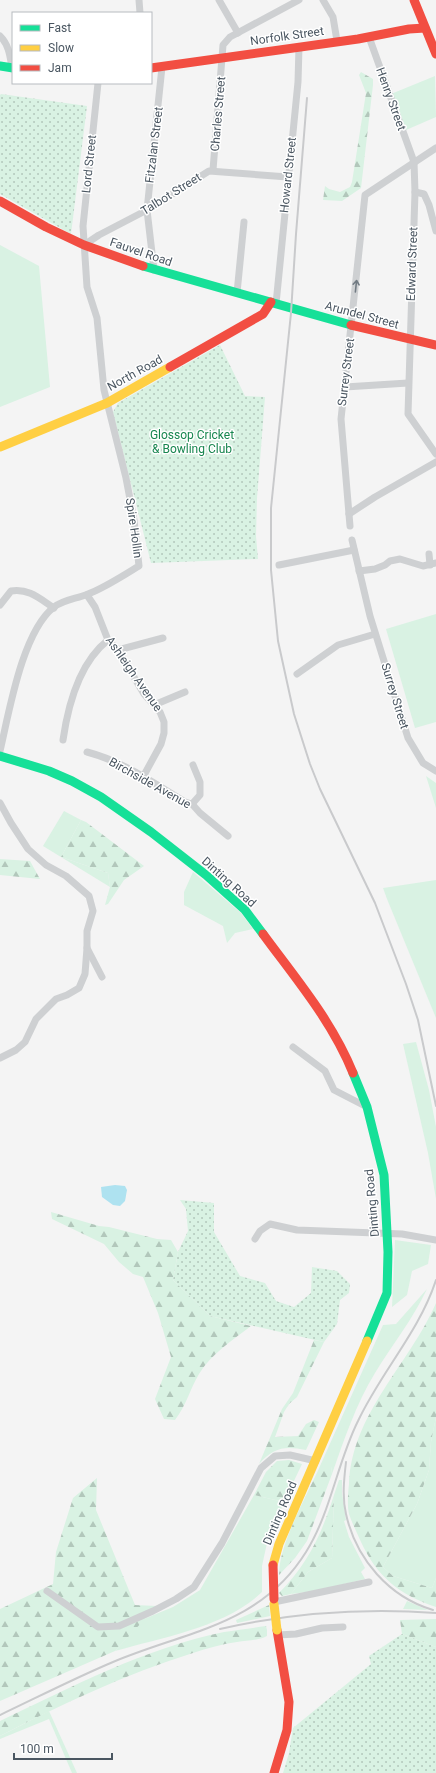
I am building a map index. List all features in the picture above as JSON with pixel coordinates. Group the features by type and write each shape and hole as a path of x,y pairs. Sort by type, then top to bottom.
{"street":[{"path":"139,0 140,12"},
{"path":"219,0 238,33"},
{"name":"Charles Street","path":"213,170 216,116 224,45 230,37 299,0"},
{"path":"323,0 333,17 337,41"},
{"path":"414,0 436,54"},
{"name":"Norfolk Street","path":"152,68 369,37 409,29 436,27"},
{"path":"0,36 9,51 12,68 0,66"},
{"name":"Henry Street","path":"369,37 414,162"},
{"name":"Howard Street","path":"276,304 298,82 299,47"},
{"name":"Fitzalan Street","path":"154,270 147,210 162,67"},
{"name":"Lord Street","path":"84,245 87,182 98,84"},
{"path":"414,162 436,148"},
{"name":"Edward Street","path":"414,162 415,192 408,414 436,454"},
{"name":"Surrey Street","path":"350,526 341,419 365,195 414,162"},
{"name":"Talbot Street","path":"84,245 99,235 147,210 209,170 288,177"},
{"path":"415,192 424,194 429,205 436,231"},
{"name":"Fauvel Road","path":"0,201 46,227 84,245 154,270 276,304"},
{"path":"237,293 244,222"},
{"name":"Spire Hollin","path":"0,751 25,653 38,629 54,608 67,600 87,595 113,582 139,566 134,520 126,478 107,403 99,353 97,318 88,287 84,245"},
{"name":"Arundel Street","path":"276,304 410,340 436,345"},
{"name":"North Road","path":"0,447 107,403 262,314 276,304"},
{"path":"345,386 408,383"},
{"path":"349,514 375,497 436,462"},
{"name":"Surrey Street","path":"352,540 375,634 411,746 423,763 436,771"},
{"path":"279,565 354,550"},
{"path":"359,571 375,569 390,561 400,559 423,566 433,564 429,554"},
{"path":"0,604 11,590 21,589 31,593 54,608"},
{"name":"Ashleigh Avenue","path":"87,595 95,608 108,640 118,650 144,694 160,712 164,722 164,733 156,753 143,777"},
{"path":"298,674 338,645 375,634"},
{"path":"118,650 163,638"},
{"path":"63,740 72,695 92,656 108,640"},
{"path":"154,705 186,692"},
{"name":"Birchside Avenue","path":"87,752 101,756 143,777 185,802 192,804 200,813 228,836"},
{"name":"Dinting Road","path":"0,756 49,771 72,781 101,797 155,835 206,875 245,910 327,1021 343,1048 367,1107 384,1175 387,1233 387,1293 279,1544 274,1564 274,1601 277,1632 289,1702 287,1730 274,1773"},
{"path":"192,804 200,795 200,782 193,765"},
{"path":"0,803 28,849 46,865 66,876 89,896 93,912 87,931 85,974 79,988 56,999 36,1019 25,1042 16,1050 0,1058"},
{"path":"87,948 102,977"},
{"path":"293,1047 325,1071 334,1090 367,1107"},
{"path":"255,1239 260,1231 270,1224 297,1230 402,1234 436,1240"},
{"path":"47,1591 98,1628 119,1626 153,1611 176,1599 194,1587 222,1543 261,1468 275,1456 290,1455 316,1461"},
{"path":"274,1601 369,1582"},
{"path":"277,1632 296,1634 322,1628 344,1627"}],"green space":[{"path":"361,72 373,79 373,85 361,188 342,201 323,200 325,186 329,189 340,192 350,187 352,182 366,93 359,75"},
{"path":"435,76 436,117 406,130 391,94"},
{"path":"1,94 87,106 71,234 0,194"},
{"path":"0,245 39,266 50,387 0,407"},
{"name":"Glossop Cricket & Bowling Club","path":"220,345 245,396 265,397 257,498 256,536 258,559 151,563 113,412 118,403"},
{"path":"436,614 436,722 415,728 386,629"},
{"path":"426,776 436,783 436,808"},
{"path":"64,811 81,820 61,857 108,873 110,887 43,846"},
{"path":"81,820 86,822 144,866 124,880 108,904 105,905 110,887 108,873 61,857"},
{"path":"0,859 30,861 40,879 0,875"},
{"path":"193,872 241,913 253,929 235,933 227,943 223,926 184,905 184,892"},
{"path":"436,880 436,1018 383,888"},
{"path":"416,1042 429,1090 436,1127 436,1199 428,1153 403,1044"},
{"path":"180,1200 214,1203 214,1232 240,1276 265,1283 276,1301 294,1307 311,1293 312,1267 337,1271 350,1284 349,1293 340,1300 337,1324 324,1342 210,1316 173,1280 178,1252 188,1231 186,1209"},
{"path":"51,1212 99,1226 109,1227 157,1239 171,1240 178,1252 173,1280 210,1316 251,1326 223,1348 204,1367 175,1420 164,1419 155,1399 171,1357 158,1313 143,1277 133,1274 119,1262 104,1244 52,1219"},
{"path":"395,1240 431,1245 428,1264 412,1271 407,1295 392,1307"},
{"path":"427,1289 415,1311 368,1385 351,1422 332,1474 331,1466 320,1466 383,1325 396,1324"},
{"path":"436,1303 436,1417 431,1442 429,1470 417,1504 383,1567 393,1576 432,1588 436,1578 436,1607 411,1597 382,1575 367,1554 361,1542 349,1514 348,1503 352,1458 360,1434 384,1390 425,1326"},
{"path":"314,1340 324,1342 297,1397 289,1404 284,1412 275,1437 298,1436 306,1424 314,1420 319,1422 306,1450 292,1448 280,1449 264,1458 259,1464 282,1409 293,1393"},
{"path":"436,1417 436,1578 432,1588 393,1576 383,1567 417,1504 429,1470 431,1442"},
{"path":"289,1460 302,1464 284,1502 254,1495 266,1472 277,1461"},
{"path":"327,1463 331,1466 332,1474 307,1541 295,1558 279,1575 280,1562 295,1520 320,1466"},
{"path":"97,1478 96,1510 135,1605 157,1606 115,1651 0,1701 0,1609 53,1584 56,1552 73,1498"},
{"path":"339,1480 342,1480 342,1493 346,1520 344,1521 349,1537 365,1568 361,1572 365,1579 315,1591 291,1594 308,1572 332,1558 334,1495"},
{"path":"254,1495 284,1502 267,1543 262,1566 262,1592 231,1614 212,1622 173,1635 115,1651 144,1619 173,1607 200,1590"},
{"path":"334,1495 332,1558 308,1572 291,1594 282,1596 279,1593 298,1571 313,1547"},
{"path":"407,1601 428,1610 403,1609"},
{"path":"269,1605 270,1616 237,1623 236,1620"},
{"path":"436,1619 436,1647 402,1634 400,1620"},
{"path":"266,1626 267,1636 264,1638 209,1648 143,1670 47,1712 0,1736 0,1721 137,1658 195,1639 224,1632"},
{"path":"402,1634 436,1647 436,1773 283,1773 289,1753 293,1728 371,1664 369,1656"},
{"path":"49,1711 77,1773 72,1773 49,1719 0,1739 0,1736"}],"water":[{"path":"115,1185 125,1186 127,1190 125,1201 120,1206 113,1205 102,1197 101,1187"}],"railway":[{"path":"307,98 291,313 271,508 271,570 278,641 294,714 310,764 320,789 375,903 406,984 418,1020 436,1106"},
{"path":"0,1715 113,1662 220,1623 244,1611 267,1596 287,1577 306,1552 315,1537 358,1421 367,1403 420,1317 436,1280"},
{"path":"346,1462 344,1488 346,1514 351,1531 366,1561 389,1586 402,1596 433,1610"},
{"path":"220,1629 273,1619 327,1613 382,1611 436,1613"}],"traffic: fast":[{"path":"0,66 12,68"},
{"path":"143,266 351,325"},
{"path":"0,756 49,771 72,781 101,797 151,832 206,875 245,910 263,934"},
{"path":"353,1073 367,1107 384,1175 388,1252 387,1293 367,1341"}],"traffic: slow":[{"path":"0,447 107,403 170,367"},
{"path":"273,1565 279,1544 367,1341"},
{"path":"274,1604 277,1630"}],"traffic: jam":[{"path":"414,0 436,54"},
{"path":"152,68 358,39 409,29 425,28"},
{"path":"0,201 46,227 84,245 143,266"},
{"path":"170,367 263,314 271,302"},
{"path":"351,325 436,345"},
{"path":"263,934 324,1018 335,1036 353,1073"},
{"path":"273,1565 274,1599"},
{"path":"274,1773 287,1730 289,1702 277,1630"}]}
